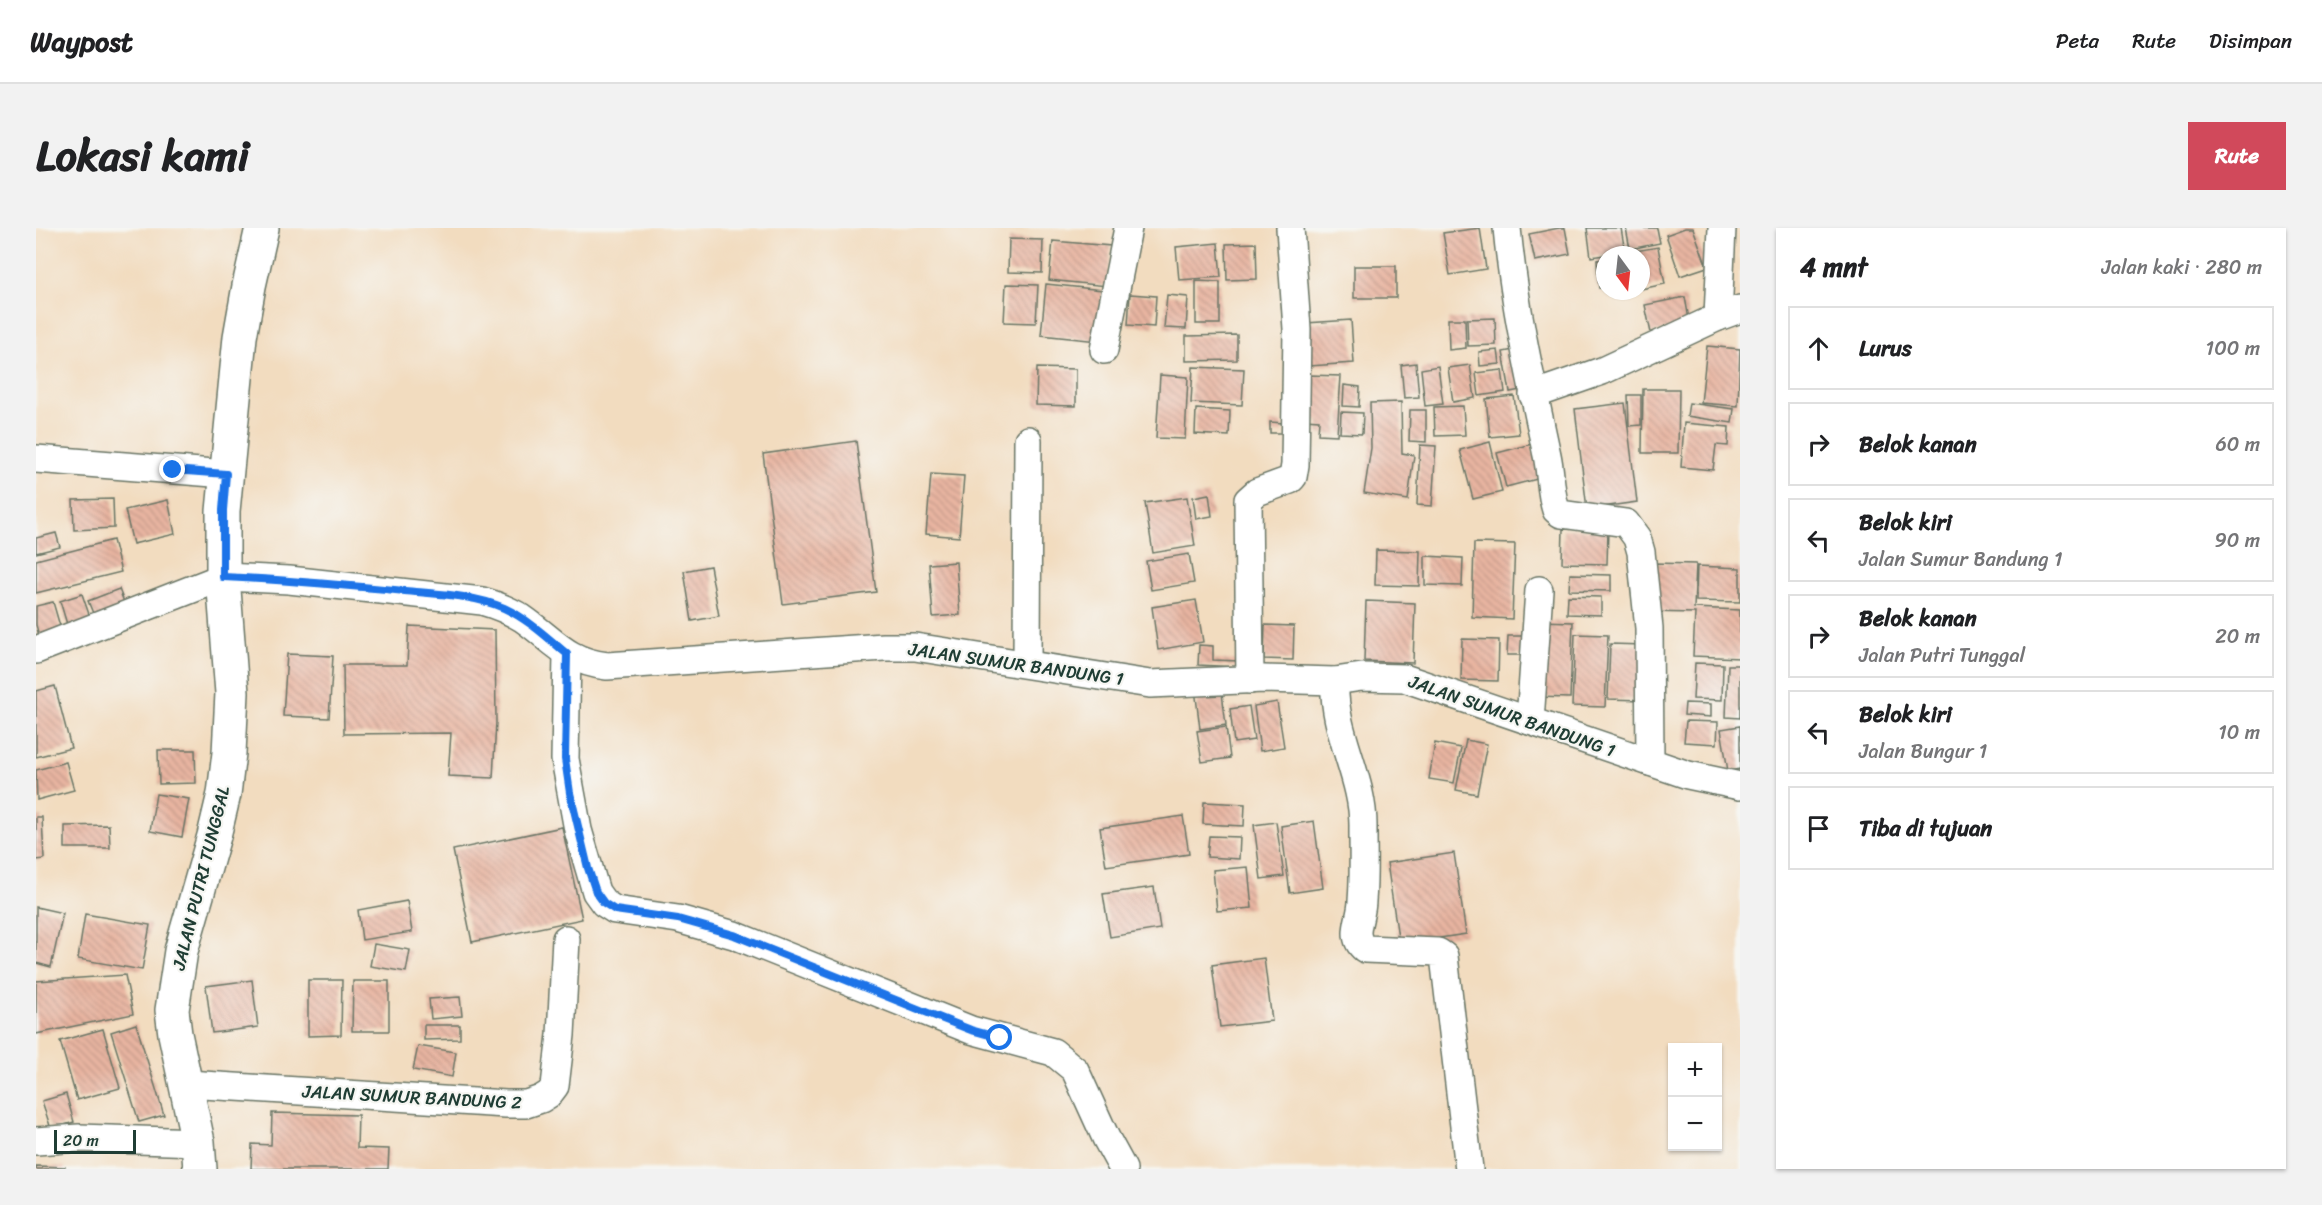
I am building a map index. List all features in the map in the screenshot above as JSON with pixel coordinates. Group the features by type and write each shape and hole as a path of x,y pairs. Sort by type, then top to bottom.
{"street":[{"name":"JALAN PUTRI TUNGGAL","path":"199,1155 172,1010 181,951 224,794 229,753 232,720 231,675 223,577 223,510 240,337 262,228"},
{"path":"1104,350 1128,228"},
{"path":"1251,680 1248,500 1257,492 1290,480 1293,477 1295,465 1297,329 1290,228"},
{"path":"1507,228 1533,395 1548,458 1556,510 1561,514 1626,523 1637,538 1649,628 1650,762"},
{"path":"1533,395 1602,371 1729,313 1722,228"},
{"path":"1027,664 1028,440"},
{"path":"36,459 226,474"},
{"path":"36,650 223,577"},
{"name":"JALAN SUMUR BANDUNG 1","path":"223,577 300,581 447,595 483,601 504,608 520,617 567,654 588,664 607,666 884,646 915,647 1150,684 1251,680 1335,681 1362,677 1404,678 1688,775 1740,786"},
{"path":"1530,721 1539,590"},
{"path":"567,654 565,759 572,802 588,868 596,892 604,903 615,910 678,919 723,932 971,1030 1053,1052 1075,1070 1123,1169"},
{"path":"1335,681 1334,697 1337,715 1355,773 1364,819 1362,904 1357,933 1365,949 1438,952 1443,956 1469,1169"},
{"name":"JALAN SUMUR BANDUNG 2","path":"187,1084 506,1104 526,1104 541,1099 555,1086 561,1035 566,939"},
{"path":"36,1141 80,1138 199,1155"}],"building":[{"path":"1480,228 1486,269 1450,275 1443,233"},
{"path":"1565,228 1570,254 1535,261 1529,234"},
{"path":"1587,228 1621,228 1624,246 1596,246 1596,256 1591,257"},
{"path":"1626,228 1657,228 1660,243 1629,246"},
{"path":"1685,228 1693,228 1707,267 1680,276 1666,235"},
{"path":"1009,239 1043,240 1042,273 1008,272"},
{"path":"1053,241 1111,246 1107,286 1049,280"},
{"path":"1218,243 1221,277 1179,280 1176,247"},
{"path":"1256,243 1257,279 1227,280 1226,244"},
{"path":"1658,247 1665,284 1650,287 1650,248"},
{"path":"1354,266 1396,266 1396,298 1354,298"},
{"path":"1196,281 1220,282 1220,324 1196,324"},
{"path":"1006,284 1038,285 1036,323 1004,322"},
{"path":"1046,284 1103,290 1098,341 1041,335"},
{"path":"1130,294 1156,296 1154,327 1128,325"},
{"path":"1167,295 1188,297 1186,329 1164,328"},
{"path":"1685,297 1690,325 1651,333 1645,305"},
{"path":"1495,318 1496,345 1468,346 1467,319"},
{"path":"1448,319 1465,319 1466,348 1449,350"},
{"path":"1351,320 1354,363 1309,366 1306,323"},
{"path":"1237,335 1237,360 1186,361 1186,336"},
{"path":"1707,346 1740,349 1738,406 1701,403"},
{"path":"1519,349 1526,389 1510,392 1503,352"},
{"path":"1498,350 1500,364 1480,366 1479,352"},
{"path":"1416,363 1419,397 1404,398 1401,365"},
{"path":"1470,365 1475,398 1453,402 1448,368"},
{"path":"1438,366 1443,404 1425,406 1421,369"},
{"path":"1193,367 1244,369 1242,405 1191,403"},
{"path":"1037,368 1076,369 1076,406 1036,405"},
{"path":"1502,370 1505,392 1479,396 1476,373"},
{"path":"1160,375 1188,377 1185,439 1156,438"},
{"path":"1308,375 1341,376 1337,435 1318,434 1319,420 1305,419"},
{"path":"1344,385 1360,387 1359,407 1343,406"},
{"path":"1643,389 1679,389 1678,453 1642,453"},
{"path":"1628,395 1641,395 1641,425 1629,426"},
{"path":"1514,396 1519,434 1490,437 1486,399"},
{"path":"1401,402 1402,453 1414,455 1408,500 1364,493 1371,448 1370,403"},
{"path":"1625,403 1637,502 1587,509 1575,409"},
{"path":"1689,403 1734,409 1732,423 1687,416"},
{"path":"1463,406 1465,435 1435,436 1434,407"},
{"path":"1196,409 1230,411 1229,436 1195,434"},
{"path":"1410,410 1426,410 1426,442 1409,441"},
{"path":"1341,412 1363,413 1362,434 1340,433"},
{"path":"1270,422 1283,423 1283,433 1270,433"},
{"path":"1684,423 1729,427 1728,446 1716,445 1713,470 1681,467"},
{"path":"856,441 876,592 783,604 763,454"},
{"path":"1490,442 1502,492 1473,499 1460,450"},
{"path":"1532,444 1541,478 1506,487 1497,453"},
{"path":"1420,445 1436,446 1432,506 1417,505"},
{"path":"931,474 964,476 959,537 926,534"},
{"path":"1209,494 1212,516 1196,519 1193,497"},
{"path":"1187,497 1195,546 1153,553 1145,503"},
{"path":"113,499 114,528 74,530 73,500"},
{"path":"168,500 175,534 133,544 125,510"},
{"path":"1563,529 1608,530 1607,564 1562,563"},
{"path":"56,533 60,547 36,553 36,538"},
{"path":"113,540 121,572 36,593 36,560"},
{"path":"1474,543 1515,544 1512,619 1472,617"},
{"path":"1376,550 1420,551 1419,586 1375,585"},
{"path":"1189,554 1194,583 1151,590 1146,561"},
{"path":"1425,556 1463,558 1462,586 1425,585"},
{"path":"956,562 960,615 933,617 929,564"},
{"path":"1651,563 1696,564 1694,608 1740,610 1740,658 1693,656 1695,613 1649,612"},
{"path":"710,566 719,616 692,621 684,571"},
{"path":"1697,566 1740,568 1740,602 1696,601"},
{"path":"1570,574 1611,575 1611,591 1569,590"},
{"path":"119,589 127,610 97,623 88,601"},
{"path":"82,594 92,623 69,631 60,601"},
{"path":"1568,596 1601,597 1601,615 1567,614"},
{"path":"1196,600 1203,642 1158,650 1152,607"},
{"path":"1366,601 1415,603 1413,663 1364,661"},
{"path":"53,602 62,633 40,639 36,625 36,606"},
{"path":"1540,621 1573,622 1570,698 1537,697"},
{"path":"1265,625 1294,626 1293,660 1264,659"},
{"path":"409,626 495,630 496,722 493,778 448,776 451,733 344,734 343,665 407,665"},
{"path":"1575,634 1608,635 1605,707 1572,706"},
{"path":"1508,636 1528,636 1528,655 1507,655"},
{"path":"1462,639 1499,640 1498,681 1461,680"},
{"path":"1610,644 1644,645 1643,700 1608,699"},
{"path":"1199,645 1213,646 1213,660 1240,661 1239,667 1198,665"},
{"path":"287,654 333,656 329,718 283,716"},
{"path":"1695,663 1723,664 1722,700 1693,699"},
{"path":"1728,665 1740,665 1740,718 1726,717"},
{"path":"1221,685 1226,725 1200,729 1195,689"},
{"path":"55,686 71,748 36,757 36,691"},
{"path":"1277,702 1284,747 1260,751 1254,706"},
{"path":"1685,703 1711,704 1711,717 1684,715"},
{"path":"1249,706 1254,740 1234,743 1230,709"},
{"path":"1686,721 1718,722 1717,744 1684,742"},
{"path":"1740,726 1740,769 1728,771 1721,729"},
{"path":"1226,727 1230,758 1202,762 1197,731"},
{"path":"1466,740 1487,744 1477,794 1456,790"},
{"path":"1435,743 1461,748 1454,783 1429,779"},
{"path":"158,750 195,750 196,783 159,784"},
{"path":"66,762 74,790 37,800 36,770"},
{"path":"156,794 189,799 182,837 150,831"},
{"path":"1204,802 1245,804 1244,826 1203,824"},
{"path":"1183,816 1189,854 1106,866 1100,828"},
{"path":"36,817 42,817 44,859 36,860"},
{"path":"1314,821 1323,888 1290,893 1281,826"},
{"path":"1276,822 1284,876 1261,879 1254,825"},
{"path":"109,825 110,848 65,848 65,826"},
{"path":"562,827 582,919 472,942 453,850"},
{"path":"1209,836 1240,837 1239,859 1207,857"},
{"path":"1454,853 1466,934 1399,944 1387,863"},
{"path":"1248,867 1252,908 1217,911 1213,870"},
{"path":"1154,887 1160,929 1110,937 1103,894"},
{"path":"407,901 412,932 362,940 358,910"},
{"path":"36,907 63,913 51,967 36,963"},
{"path":"85,914 150,925 142,970 78,959"},
{"path":"374,944 410,950 406,972 370,966"},
{"path":"1264,958 1272,1021 1220,1027 1212,965"},
{"path":"125,975 133,1014 36,1034 36,981"},
{"path":"252,980 258,1027 212,1033 206,986"},
{"path":"308,980 342,980 341,1035 308,1036"},
{"path":"353,981 389,981 389,1031 352,1031"},
{"path":"460,997 462,1016 431,1019 429,999"},
{"path":"136,1024 164,1115 139,1122 111,1032"},
{"path":"424,1025 460,1025 460,1039 424,1040"},
{"path":"103,1029 120,1088 77,1100 60,1041"},
{"path":"418,1046 456,1052 452,1077 413,1070"},
{"path":"66,1094 74,1122 51,1129 42,1101"},
{"path":"272,1113 358,1115 357,1148 389,1149 388,1169 251,1169 252,1144 271,1145"},
{"path":"36,1166 65,1167 65,1169 36,1169"}],"route":[{"path":"173,470 226,474 223,510 223,577 289,580 447,595 483,601 504,608 520,617 567,654 564,727 565,759 570,793 588,868 596,892 604,903 615,910 678,919 734,935 971,1030 1000,1038"}]}
